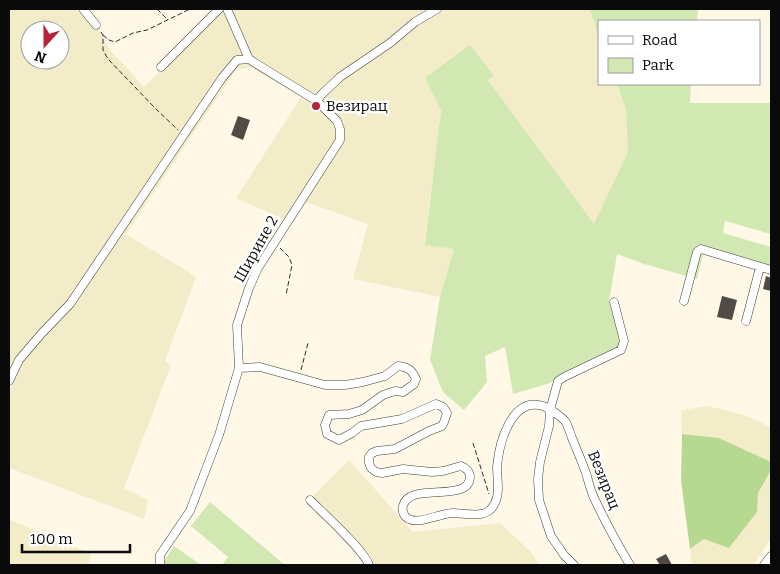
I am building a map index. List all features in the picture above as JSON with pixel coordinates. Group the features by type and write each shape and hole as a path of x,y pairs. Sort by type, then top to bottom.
{"street":[{"path":"83,9 96,25"},
{"path":"161,67 220,9"},
{"path":"9,381 19,360 70,304 222,78 238,60 249,60 227,9"},
{"path":"317,101 340,77 390,43 415,22 437,9"},
{"name":"Ширине 2","path":"160,565 160,555 190,511 219,435 239,368 237,324 248,288 274,242 340,140 340,129 337,121 317,101 249,60"},
{"path":"684,301 697,252 701,249 771,270"},
{"path":"746,321 760,267"},
{"path":"574,565 564,555 551,536 539,500 538,479 540,462 549,426 550,410 558,381 621,350 624,341 614,302"},
{"path":"239,368 260,367 326,386 363,382 385,376 398,366 407,367 414,373 416,379 414,384 403,392 383,395 362,410 349,414 329,415 325,425 327,434 339,440 361,426 402,419 436,404 443,407 447,413 442,426 395,448 372,452 369,457 371,468 376,472 382,473 403,469 432,472 461,466 466,468 470,478 468,484 463,487 454,491 415,494 404,502 403,512 407,518 414,520 423,520 451,513 475,514 488,512 493,506 498,493 500,445 514,415 522,407 541,406 550,410"},
{"name":"Везирац","path":"550,410 566,422 595,501 630,565"},
{"path":"310,500 360,551 368,561 368,565"},
{"path":"764,565 771,556"}],"path":[{"path":"157,9 168,20"},
{"path":"184,135 154,108 108,59 104,53 103,35 115,42 133,33 147,30 190,9"},
{"path":"274,242 289,257 292,265 286,295"},
{"path":"299,378 308,343"},
{"path":"473,443 493,506"}],"shaded area":[{"path":"9,9 75,9 97,27 110,50 144,87 223,9 590,9 598,36 598,85 617,85 626,109 628,152 594,225 488,80 494,77 425,78 441,110 425,244 454,249 440,297 353,279 368,224 300,200 283,219 236,198 301,97 251,67 236,70 126,234 196,277 165,361 171,365 124,488 148,500 144,519 9,468 9,392 13,383 9,379"},
{"path":"708,406 744,415 771,427 771,462 719,438 682,434 681,410"},
{"path":"349,460 413,532 500,523 531,552 539,565 374,565 371,556 312,497"},
{"path":"771,470 771,539 753,565 692,565 690,549 704,539 757,512 758,493"},
{"path":"9,519 91,554 88,565 9,565"}],"green space":[{"path":"590,9 698,9 697,20 598,20 598,36"},
{"path":"470,45 494,76 488,80 594,224 628,152 626,109 617,85 691,85 690,103 771,103 771,234 725,221 723,233 771,247 771,266 705,246 697,279 617,254 609,301 623,344 550,383 513,394 505,347 485,356 487,382 464,410 443,392 430,360 440,297 454,249 425,245 441,110 425,78"},
{"path":"682,434 719,438 771,462 771,470 758,493 757,512 729,548 704,539 690,549 681,480"},
{"path":"210,502 285,565 222,565 228,557 191,526"},
{"path":"174,546 201,565 162,565"}],"building":[{"path":"238,116 250,120 243,140 231,135"},
{"path":"766,276 771,278 771,291 763,289"},
{"path":"722,296 737,300 732,320 717,317"},
{"path":"666,554 672,565 660,565 656,559"}],"place":[{"name":"Везирац","path":"316,106"}]}
